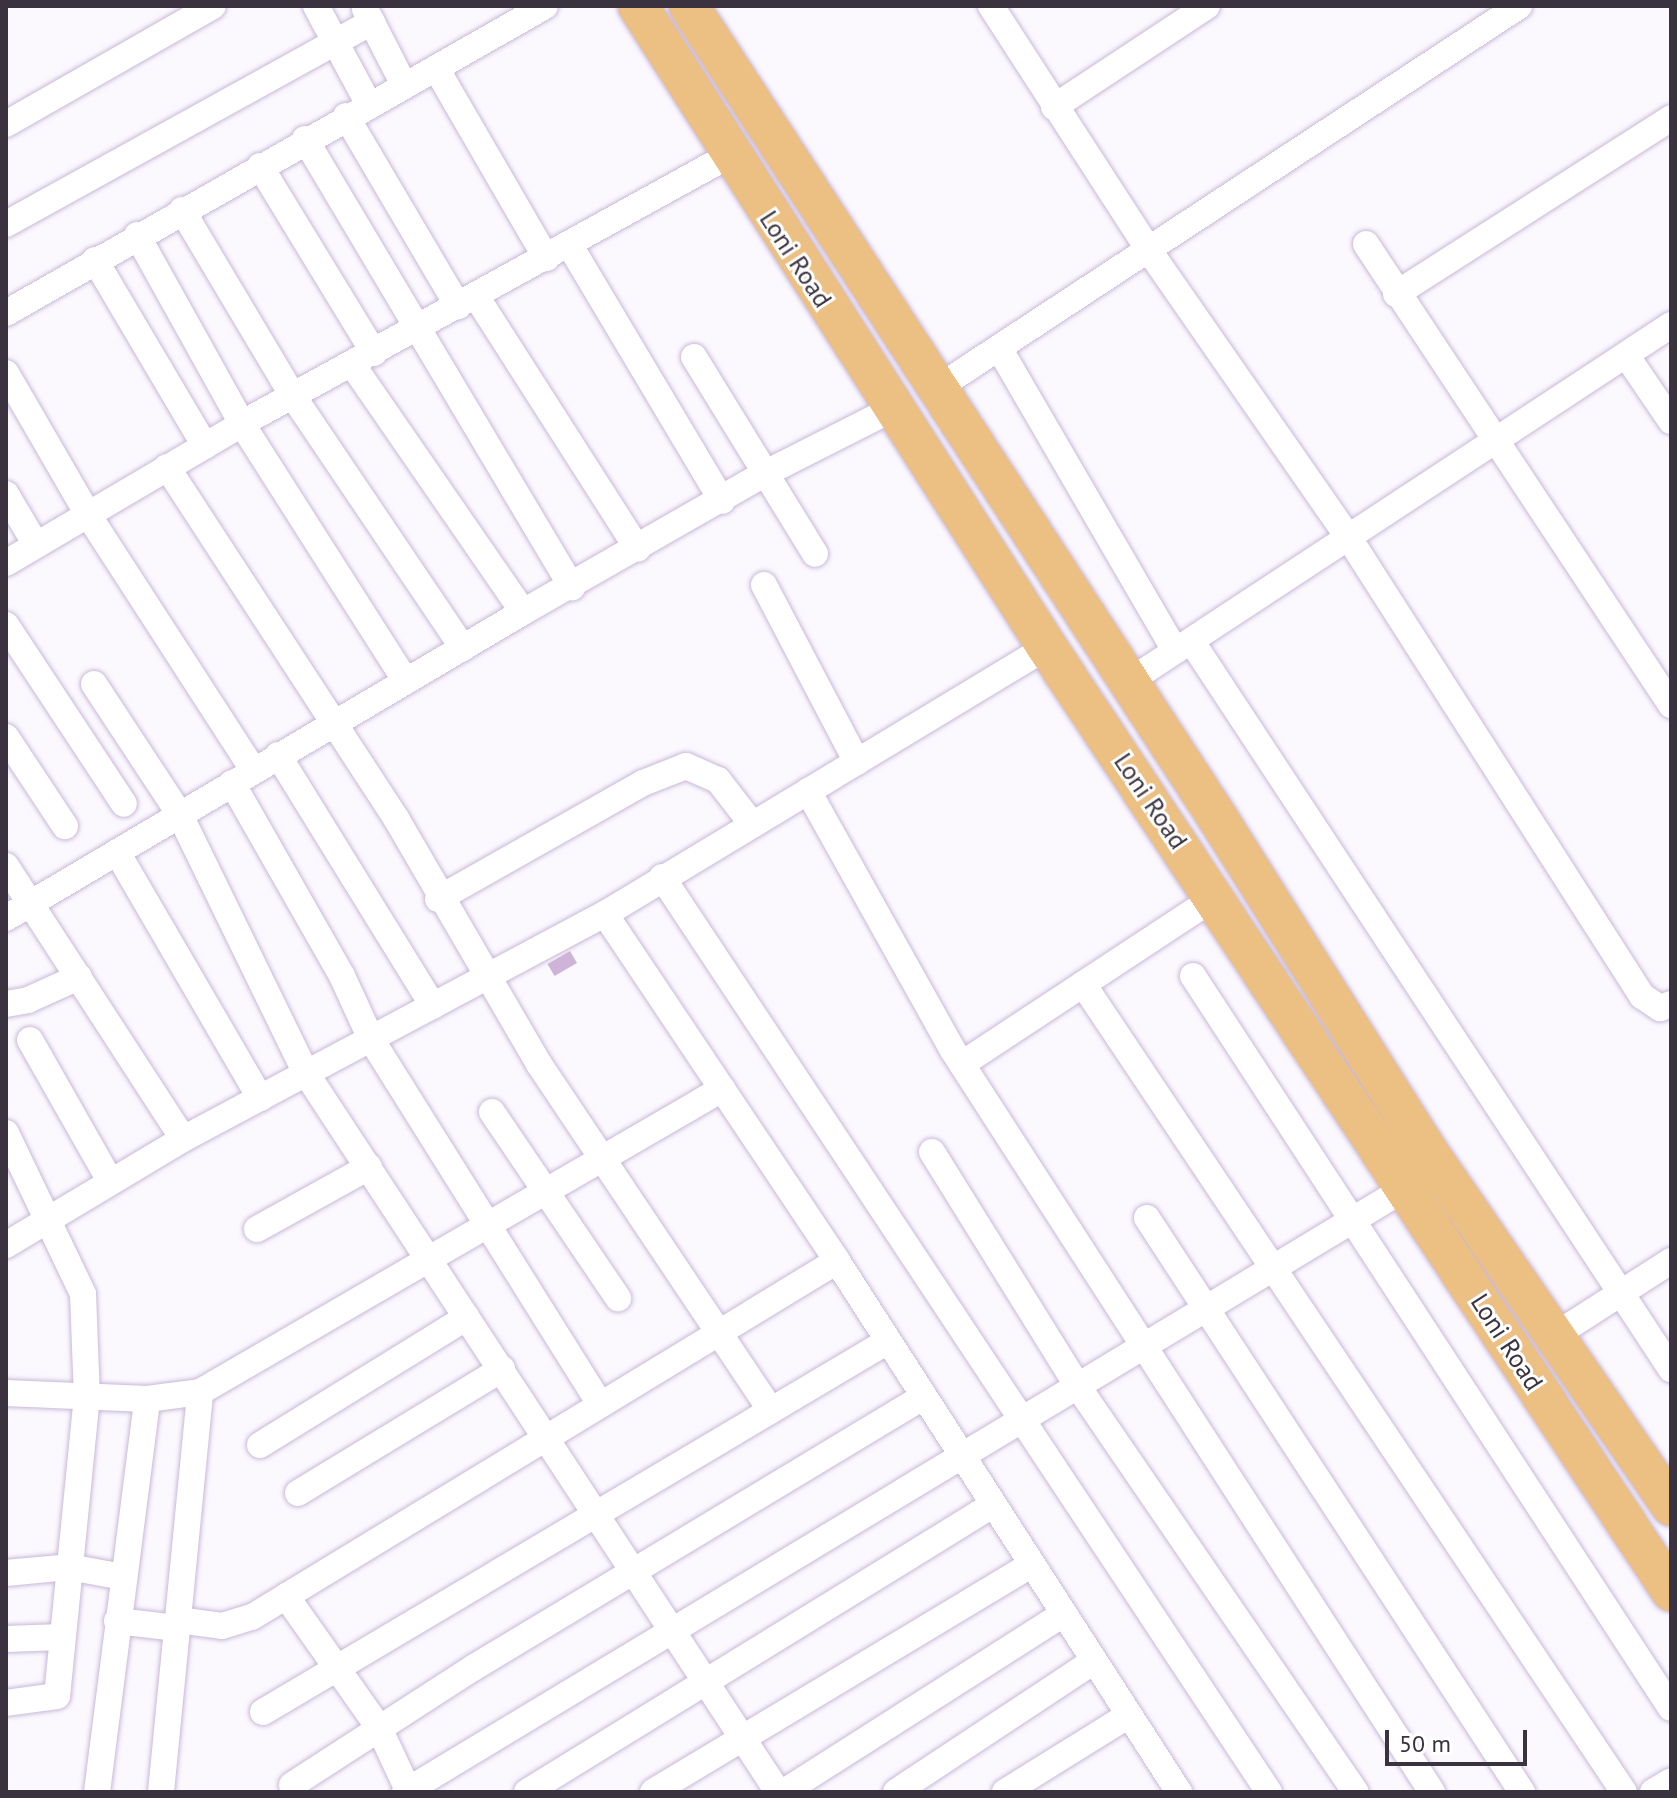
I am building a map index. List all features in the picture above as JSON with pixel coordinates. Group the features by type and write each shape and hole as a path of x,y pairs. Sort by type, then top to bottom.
{"highway":[{"name":"Loni Road","path":"638,6 892,409 1047,647 1671,1591"},
{"name":"Loni Road","path":"689,6 939,387 1426,1149 1671,1506"}],"street":[{"path":"6,124 213,6"},
{"path":"316,6 335,42 357,109 467,301 638,549"},
{"path":"6,313 357,109 545,6"},
{"path":"991,6 1148,249 1349,538 1642,996 1660,1008 1671,1004"},
{"path":"1054,107 1207,6"},
{"path":"939,387 1519,6"},
{"path":"6,224 335,42 368,14 404,85"},
{"path":"436,68 546,258"},
{"path":"1396,294 1671,118"},
{"path":"305,139 415,329 572,587"},
{"path":"6,563 242,424 730,155"},
{"path":"260,166 363,358 523,612"},
{"path":"182,210 293,396 463,648"},
{"path":"137,235 242,424 406,681"},
{"path":"569,244 722,501"},
{"path":"1366,244 1396,294 1671,705"},
{"path":"95,260 205,446"},
{"path":"1128,682 1671,325"},
{"path":"999,348 1183,646 1671,1369"},
{"path":"1626,355 1671,421"},
{"path":"694,357 815,554"},
{"path":"6,373 242,776 371,1039 599,1402"},
{"path":"6,918 523,612 572,587 766,473 892,409"},
{"path":"167,467 397,820 438,899 602,1160 771,1410"},
{"path":"6,494 36,545"},
{"path":"764,585 857,762"},
{"path":"6,625 124,804"},
{"path":"6,1245 183,1139 605,914 1047,647"},
{"path":"94,684 180,815 306,1073 781,1792 1063,1614"},
{"path":"6,737 65,826"},
{"path":"278,755 433,1006"},
{"path":"438,899 643,783 686,766 718,780 752,824"},
{"path":"808,791 962,1064 1142,1350 1432,1792"},
{"path":"117,852 260,1098"},
{"path":"6,866 183,1139"},
{"path":"662,877 1269,1792"},
{"path":"962,1064 1215,897"},
{"path":"605,914 837,1261 991,1506 1129,1715 1169,1789"},
{"path":"1193,976 1356,1220 1671,1708"},
{"path":"6,1004 28,1000 79,977"},
{"path":"1083,984 1624,1792"},
{"path":"30,1040 110,1181"},
{"path":"6,1393 147,1399 200,1392 722,1089"},
{"path":"492,1112 618,1298"},
{"path":"6,1133 83,1294 87,1396 57,1696 6,1703"},
{"path":"932,1152 1079,1388 1356,1792"},
{"path":"257,1229 369,1167"},
{"path":"286,1596 379,1728 407,1791 674,1628 1022,1423 1406,1188"},
{"path":"1147,1218 1203,1311 1522,1792"},
{"path":"117,1621 237,1624 544,1435 837,1261"},
{"path":"1554,1336 1671,1261"},
{"path":"260,1445 467,1317"},
{"path":"263,1712 888,1341"},
{"path":"298,1493 502,1369"},
{"path":"161,1792 200,1392"},
{"path":"292,1785 379,1728 923,1397"},
{"path":"97,1792 147,1399"},
{"path":"527,1792 991,1506"},
{"path":"653,1792 1031,1565"},
{"path":"6,1573 69,1567 123,1577"},
{"path":"6,1639 62,1637"},
{"path":"896,1792 1094,1661"},
{"path":"1005,1792 1129,1715"},
{"path":"1653,1792 1671,1781"}],"building":[{"path":"570,951 577,963 554,976 547,964"}]}
